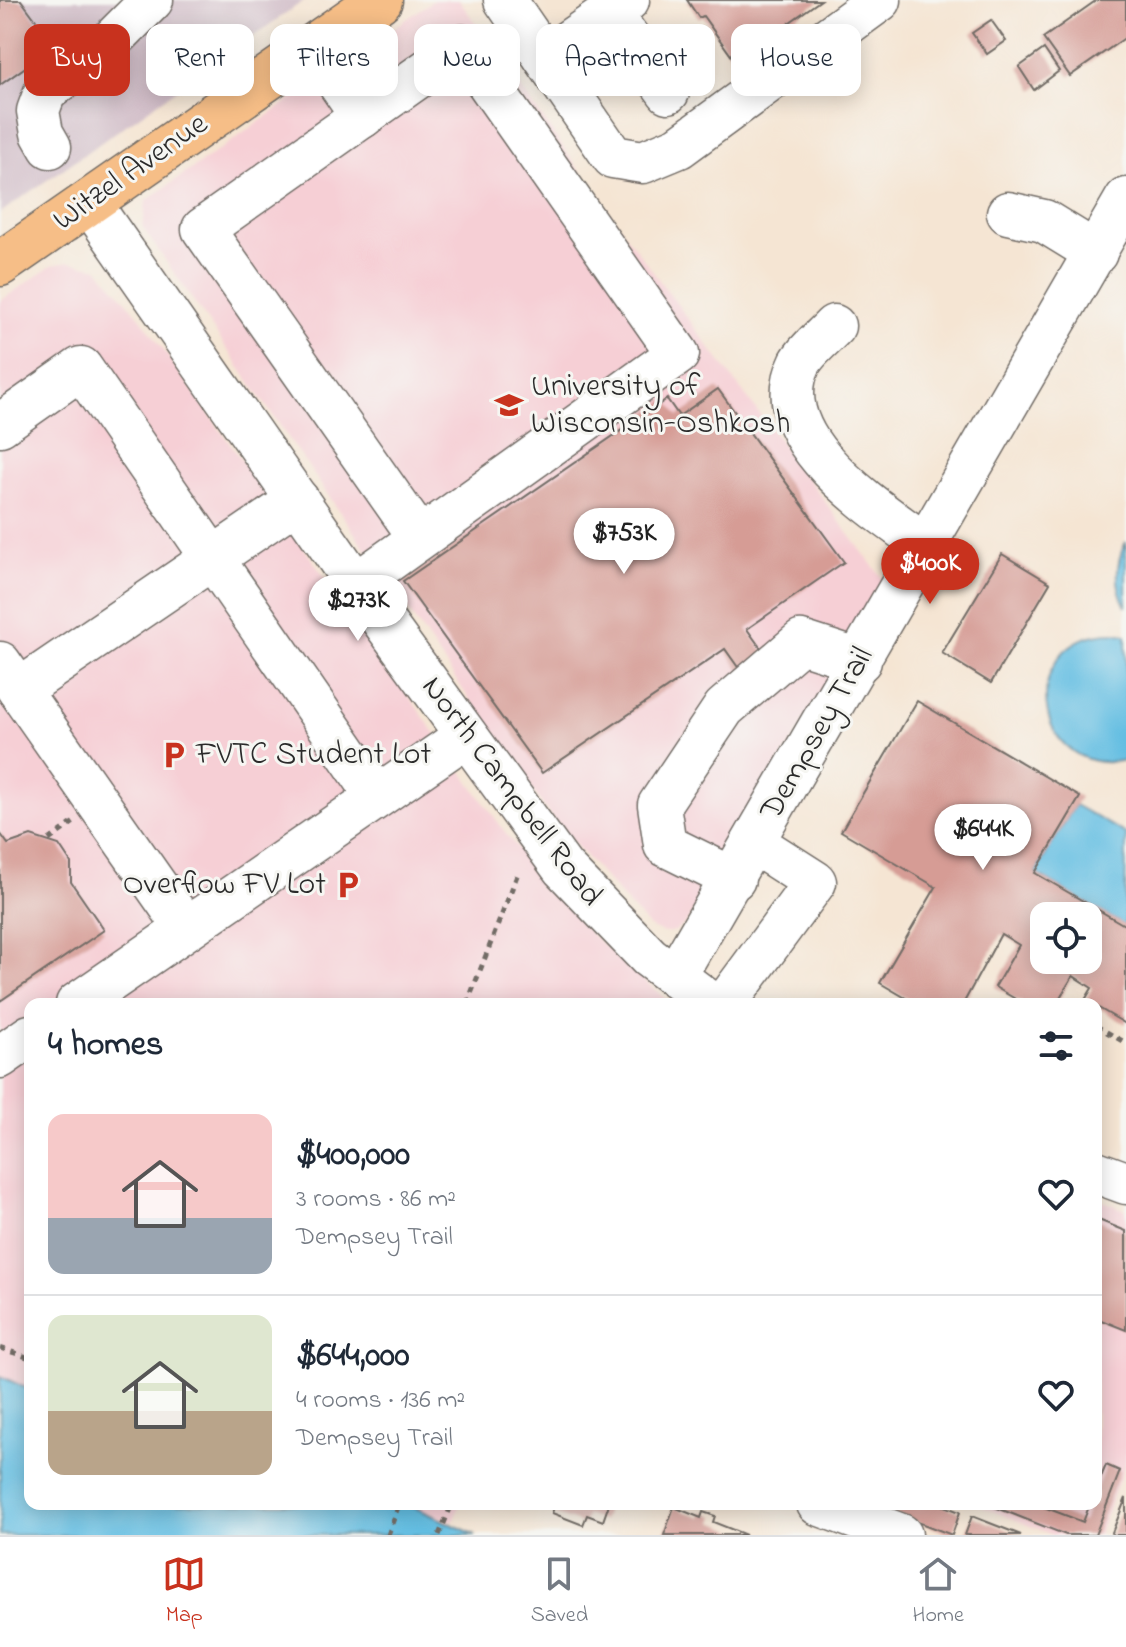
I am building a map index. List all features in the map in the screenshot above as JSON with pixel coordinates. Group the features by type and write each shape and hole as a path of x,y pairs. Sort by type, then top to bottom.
{"main road":[{"name":"Witzel Avenue","path":"345,24 380,0"},
{"name":"Witzel Avenue","path":"0,264 270,76"}],"street":[{"path":"50,147 42,133 38,111 45,92 106,46 152,0"},
{"path":"505,0 536,45"},
{"path":"571,96 613,157 643,162 679,147 880,0"},
{"path":"593,24 619,6 629,24"},
{"path":"356,584 678,354 462,46 203,229 420,538"},
{"path":"348,96 362,117"},
{"name":"Dempsey Trail","path":"675,976 1126,199"},
{"name":"North Campbell Road","path":"89,202 356,584 580,888 649,957 704,998"},
{"path":"1008,213 1044,221 1096,253"},
{"path":"834,326 801,363 793,399 804,436 850,489 927,546"},
{"path":"0,425 81,368 377,796"},
{"path":"185,927 10,677 212,559 298,500"},
{"path":"734,879 665,845 659,805 724,708 801,642 860,661"},
{"path":"85,998 466,736"},
{"path":"729,998 815,882 754,843"},
{"path":"0,1057 24,1040"},
{"path":"1102,1174 1126,1183"},
{"path":"834,1510 901,1535"}],"path":[{"path":"469,998 518,873"},
{"path":"1102,1029 1126,1043"},
{"path":"0,1348 24,1356"},
{"path":"388,1535 397,1510"},
{"path":"439,1535 449,1510"}],"shaded area":[{"path":"0,0 305,0 254,36 254,24 146,24 146,96 168,96 0,213"},
{"name":"University of Wisconsin-Oshkosh","path":"434,0 459,0 476,24 414,24 414,96 520,96 520,86 618,225 885,582 687,922 675,931 664,933 649,927 554,821 143,228 146,201 296,96 398,96 398,25"},
{"path":"69,262 98,268 141,318 510,839 591,934 664,998 24,998 24,1387 0,1376 0,301 53,265"},
{"path":"1102,1201 1126,1210 1126,1462 1098,1535 1053,1535 990,1510 1102,1510"},
{"path":"422,1510 458,1510 453,1522"}],"water":[{"path":"1126,542 1126,607 1118,574"},
{"path":"1114,633 1126,635 1126,760 1094,761 1070,749 1054,729 1046,704 1049,679 1060,656 1082,639"},
{"path":"1075,805 1126,834 1125,926 1102,912 1102,902 1084,902 1035,873"},
{"path":"0,1376 24,1387 24,1510 420,1510 476,1535 0,1535"}],"building":[{"path":"0,0 21,0 39,24 24,24 24,68 0,85"},
{"path":"687,0 821,0 787,24 731,24 731,55 715,33 715,24 709,24 703,16 699,18"},
{"path":"1097,0 1126,0 1126,37 1070,76 1043,38"},
{"path":"991,20 1006,41 987,54 972,33"},
{"path":"1044,49 1059,71 1034,90 1019,67"},
{"path":"718,389 844,562 747,629 767,657 742,673 725,649 542,773 403,581 667,399 679,416"},
{"path":"1002,554 1050,583 991,683 942,653"},
{"path":"917,701 1080,797 1035,873 1085,902 1030,902 1030,974 1102,974 1102,912 1126,926 1126,1024 1102,1010 1102,998 1086,998 1092,988 1073,976 1060,998 1014,998 995,987 1019,945 1001,934 966,998 906,998 880,983 936,887 841,831"},
{"path":"0,833 8,844 31,836 59,845 71,863 71,882 104,930 0,1001"},
{"path":"1102,1221 1126,1231 1126,1330 1102,1320"},
{"path":"1106,1465 1120,1471 1095,1535 1066,1535 1002,1510 1052,1510 1083,1522 1088,1510 1102,1510 1102,1475"},
{"path":"1126,1498 1126,1535 1111,1535"},
{"path":"553,1510 607,1510 603,1521 587,1515 583,1525 552,1513"},
{"path":"673,1510 681,1510 701,1518 703,1512 715,1516 713,1522 746,1535 664,1535"},
{"path":"886,1510 955,1510 960,1512 952,1535"},
{"path":"972,1516 995,1525 1021,1535 965,1535"}],"place":[{"name":"University of Wisconsin-Oshkosh","path":"509,405"},
{"name":"FVTC Student Lot","path":"174,755"},
{"name":"Overflow FV Lot","path":"348,885"}]}
